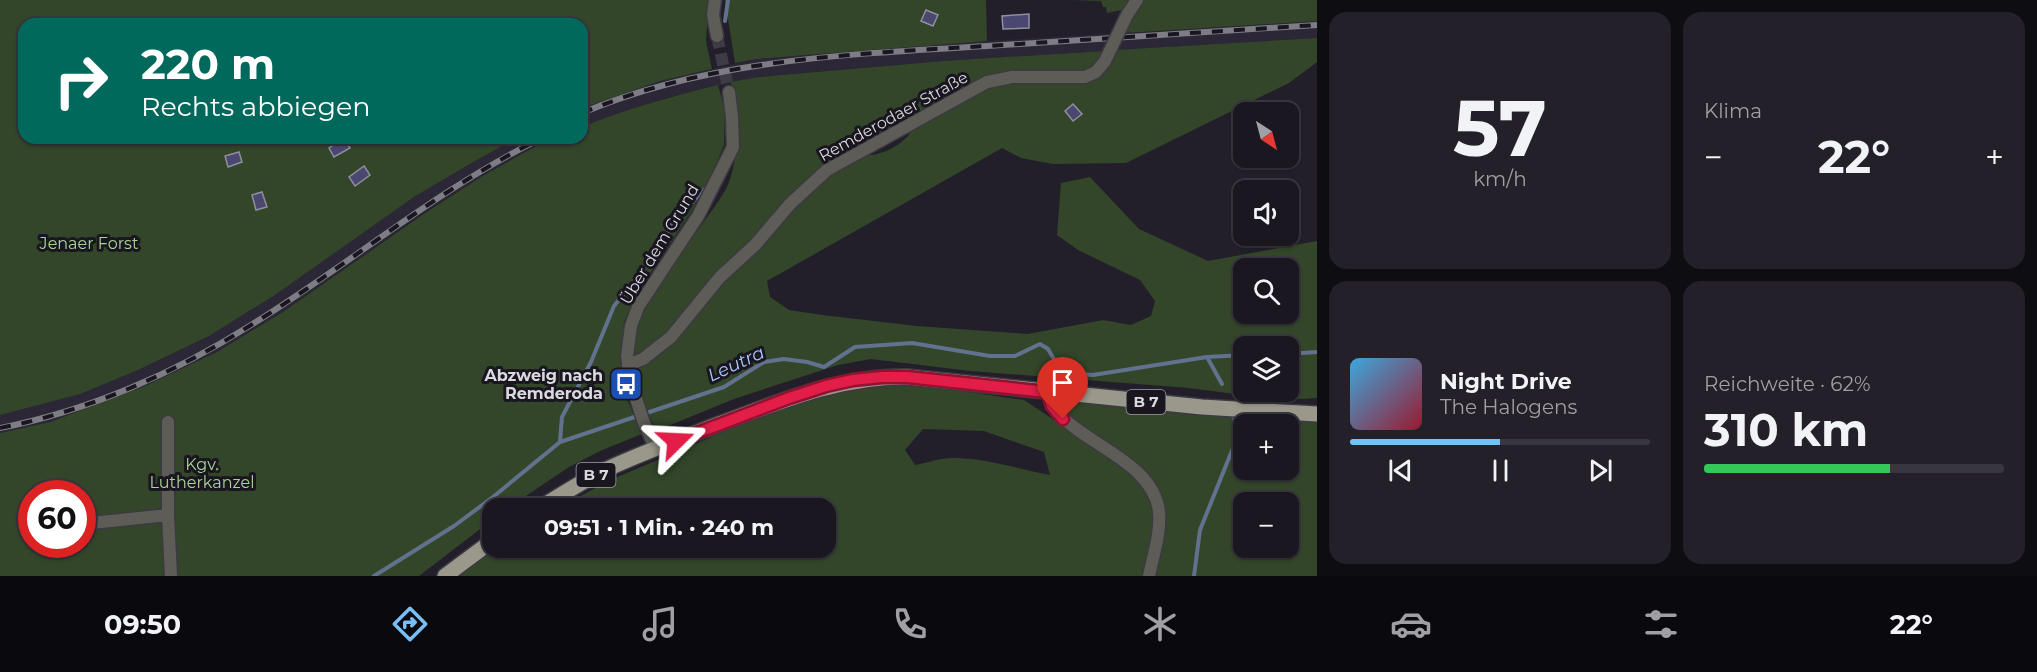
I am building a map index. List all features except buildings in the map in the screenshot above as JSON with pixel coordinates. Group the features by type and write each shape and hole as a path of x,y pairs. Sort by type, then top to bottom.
{"main road":[{"name":"B 7","path":"557,498 600,473 656,449 789,398 853,380 907,377 1202,408 1317,414"},
{"path":"445,576 482,548"}],"street":[{"path":"715,0 713,15 717,36"},
{"name":"Remderodaer Straße","path":"628,365 643,359 671,337 720,277 756,245 776,219 805,189 838,163 987,82 1012,77 1085,77 1096,72 1105,61 1127,15 1137,0"},
{"name":"Über dem Grund","path":"656,449 634,394 628,365 630,333 638,307 698,216 733,147 729,92"},
{"path":"1047,392 1052,406 1063,419 1139,474 1155,499 1159,515 1149,576"},
{"path":"168,422 168,515 171,576"},
{"path":"96,523 168,515"}],"shaded area":[{"path":"1317,21 1317,38 943,61 759,77 665,98 588,125 588,105 660,81 756,59 941,44"},
{"path":"506,144 540,144 425,212 283,312 217,352 145,386 50,422 0,433 0,415 80,393 138,370 209,336 275,295 414,197"}],"green space":[{"name":"Jenaer Forst","path":"0,0 709,0 706,41 712,69 660,81 588,106 588,18 18,18 18,144 506,144 414,197 275,295 209,336 138,370 80,394 0,415"},
{"path":"725,0 986,0 987,41 756,59 735,63"},
{"path":"1071,0 1132,0 1127,9 1107,13 1101,1"},
{"path":"1141,0 1317,0 1317,21 1124,33"},
{"path":"1317,38 1317,62 1289,83 1250,102 1233,102 1233,110 1126,163 1053,164 1021,158 1002,148 767,281 770,297 789,310 917,326 1028,334 1103,320 1131,325 1151,316 1155,301 1140,280 1078,250 1057,235 1061,183 1090,177 1139,229 1208,261 1317,241 1317,398 1299,399 1299,336 1233,336 1233,394 1189,388 970,371 871,359 838,365 734,399 668,426 656,428 640,398 637,373 640,366 806,191 858,155 873,155 887,151 908,136 912,127 1000,81 1077,82 1115,50"},
{"path":"1105,51 1089,73 1012,74 836,161 676,328 637,357 632,342 638,322 650,297 721,198 729,182 736,145 731,82 759,77 943,61"},
{"name":"Kgv. Lutherkanzel","path":"718,85 725,110 724,145 715,167 691,212 641,287 624,322 621,366 626,397 642,434 600,451 569,467 523,498 482,498 482,528 419,576 0,576 0,433 50,422 145,386 217,352 283,312 425,213 481,177 540,144 588,144 588,125 632,109"},
{"path":"907,383 1024,400 1101,451 1109,444 1073,419 1055,403 1057,400 1239,414 1233,414 1233,480 1299,480 1299,417 1317,418 1317,576 457,576 483,558 836,558 836,498 577,498 608,481 756,418 833,392","holes":["923,429 984,431 1044,452 1050,475 965,458 943,459 915,465 905,450"]}],"waterway":[{"path":"725,21 728,0"},
{"path":"560,441 562,417 591,362 614,306 653,257 675,219 707,187"},
{"name":"Leutra","path":"374,576 454,526 560,442 724,387 764,362 784,359 824,367 855,347 912,343 990,356 1015,356 1040,344 1048,349 1062,373 1093,375 1207,357 1233,356"},
{"name":"Leutra","path":"1299,353 1317,352"},
{"path":"1207,357 1222,384"},
{"path":"1194,576 1200,530 1233,448"}],"tunnel":[{"path":"717,36 729,92"}],"railway":[{"path":"588,111 680,81 781,62 884,52 1317,25"},
{"path":"0,428 33,421 98,401 161,374 222,343 287,302 466,180 530,144"}],"place":[{"name":"Abzweig nach Remderoda","path":"626,384"}],"route":[{"path":"676,441 826,386 882,377 907,377 1047,392 1052,406 1063,419"}]}
